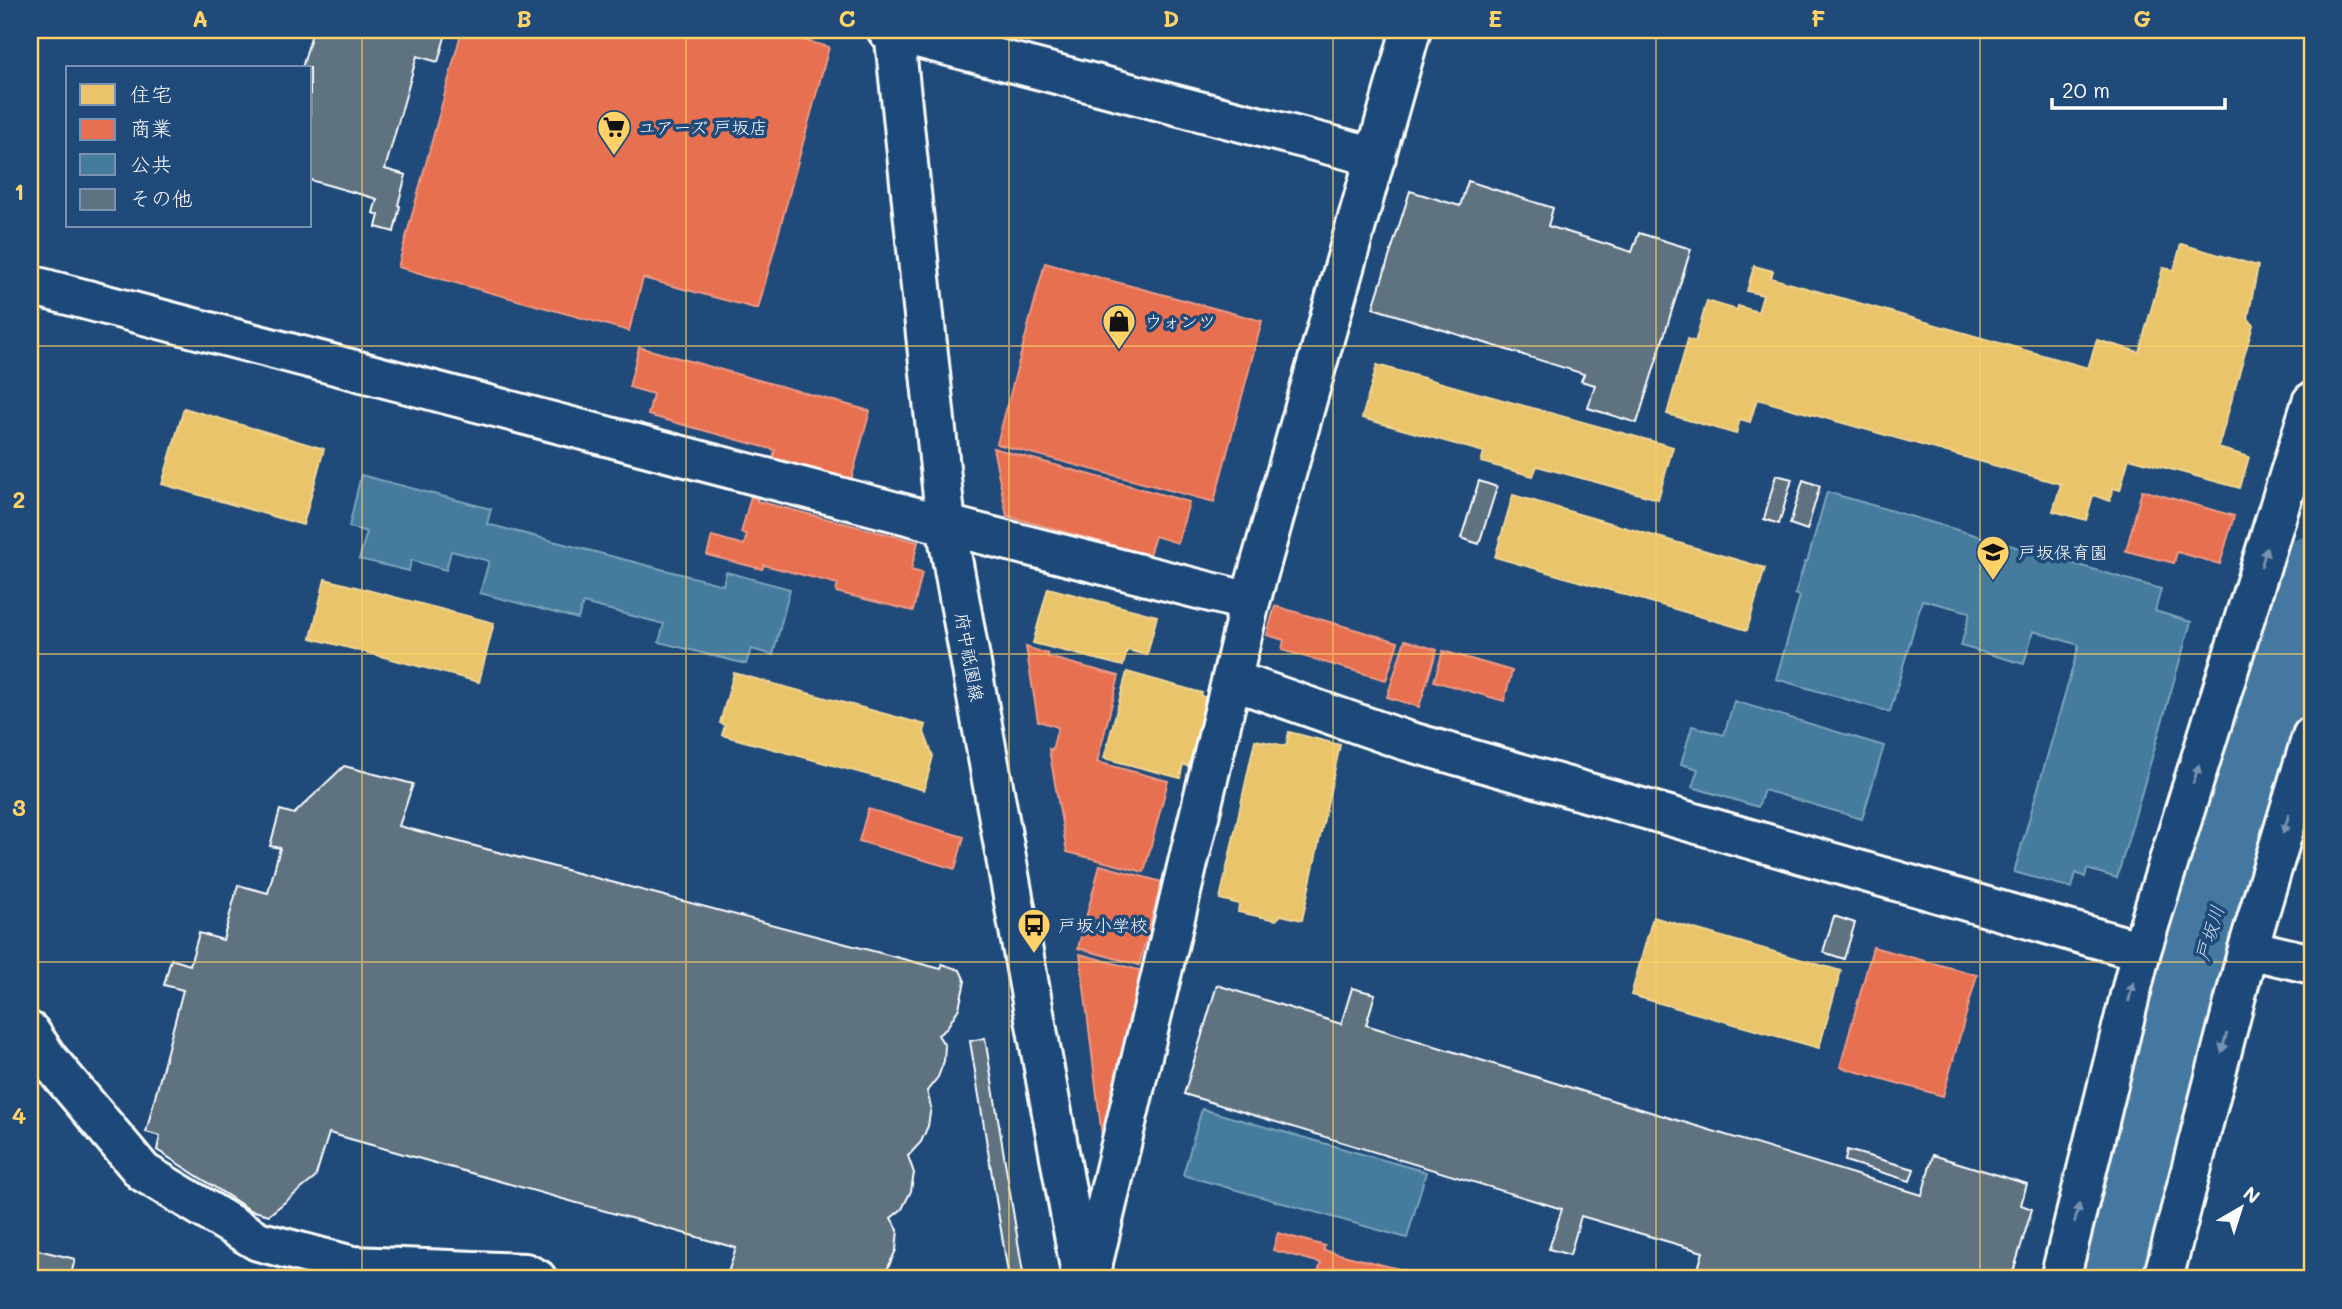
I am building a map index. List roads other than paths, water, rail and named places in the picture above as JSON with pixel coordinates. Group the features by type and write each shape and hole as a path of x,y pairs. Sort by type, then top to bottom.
{"street":[{"path":"892,30 1376,157"},
{"name":"府中祇園線","path":"892,30 946,525 1082,1279"},
{"path":"1089,1279 1250,602 1411,30"},
{"path":"30,285 1250,602"},
{"path":"2060,1279 2141,951 2312,402"},
{"path":"1232,680 1404,740 2141,951"},
{"path":"2163,1279 2248,949 2312,736"},
{"path":"2248,949 2312,964"},
{"path":"30,1032 48,1059 143,1172 258,1241 353,1266 525,1273 537,1279"}],"waterway":[{"name":"戸坂川","path":"2106,1279 2312,588"}],"place":[{"name":"ユアーズ 戸坂店","path":"614,157"},
{"name":"ウォンツ","path":"1119,351"},
{"name":"戸坂保育園","path":"1993,582"},
{"name":"戸坂小学校","path":"1034,955"}]}
